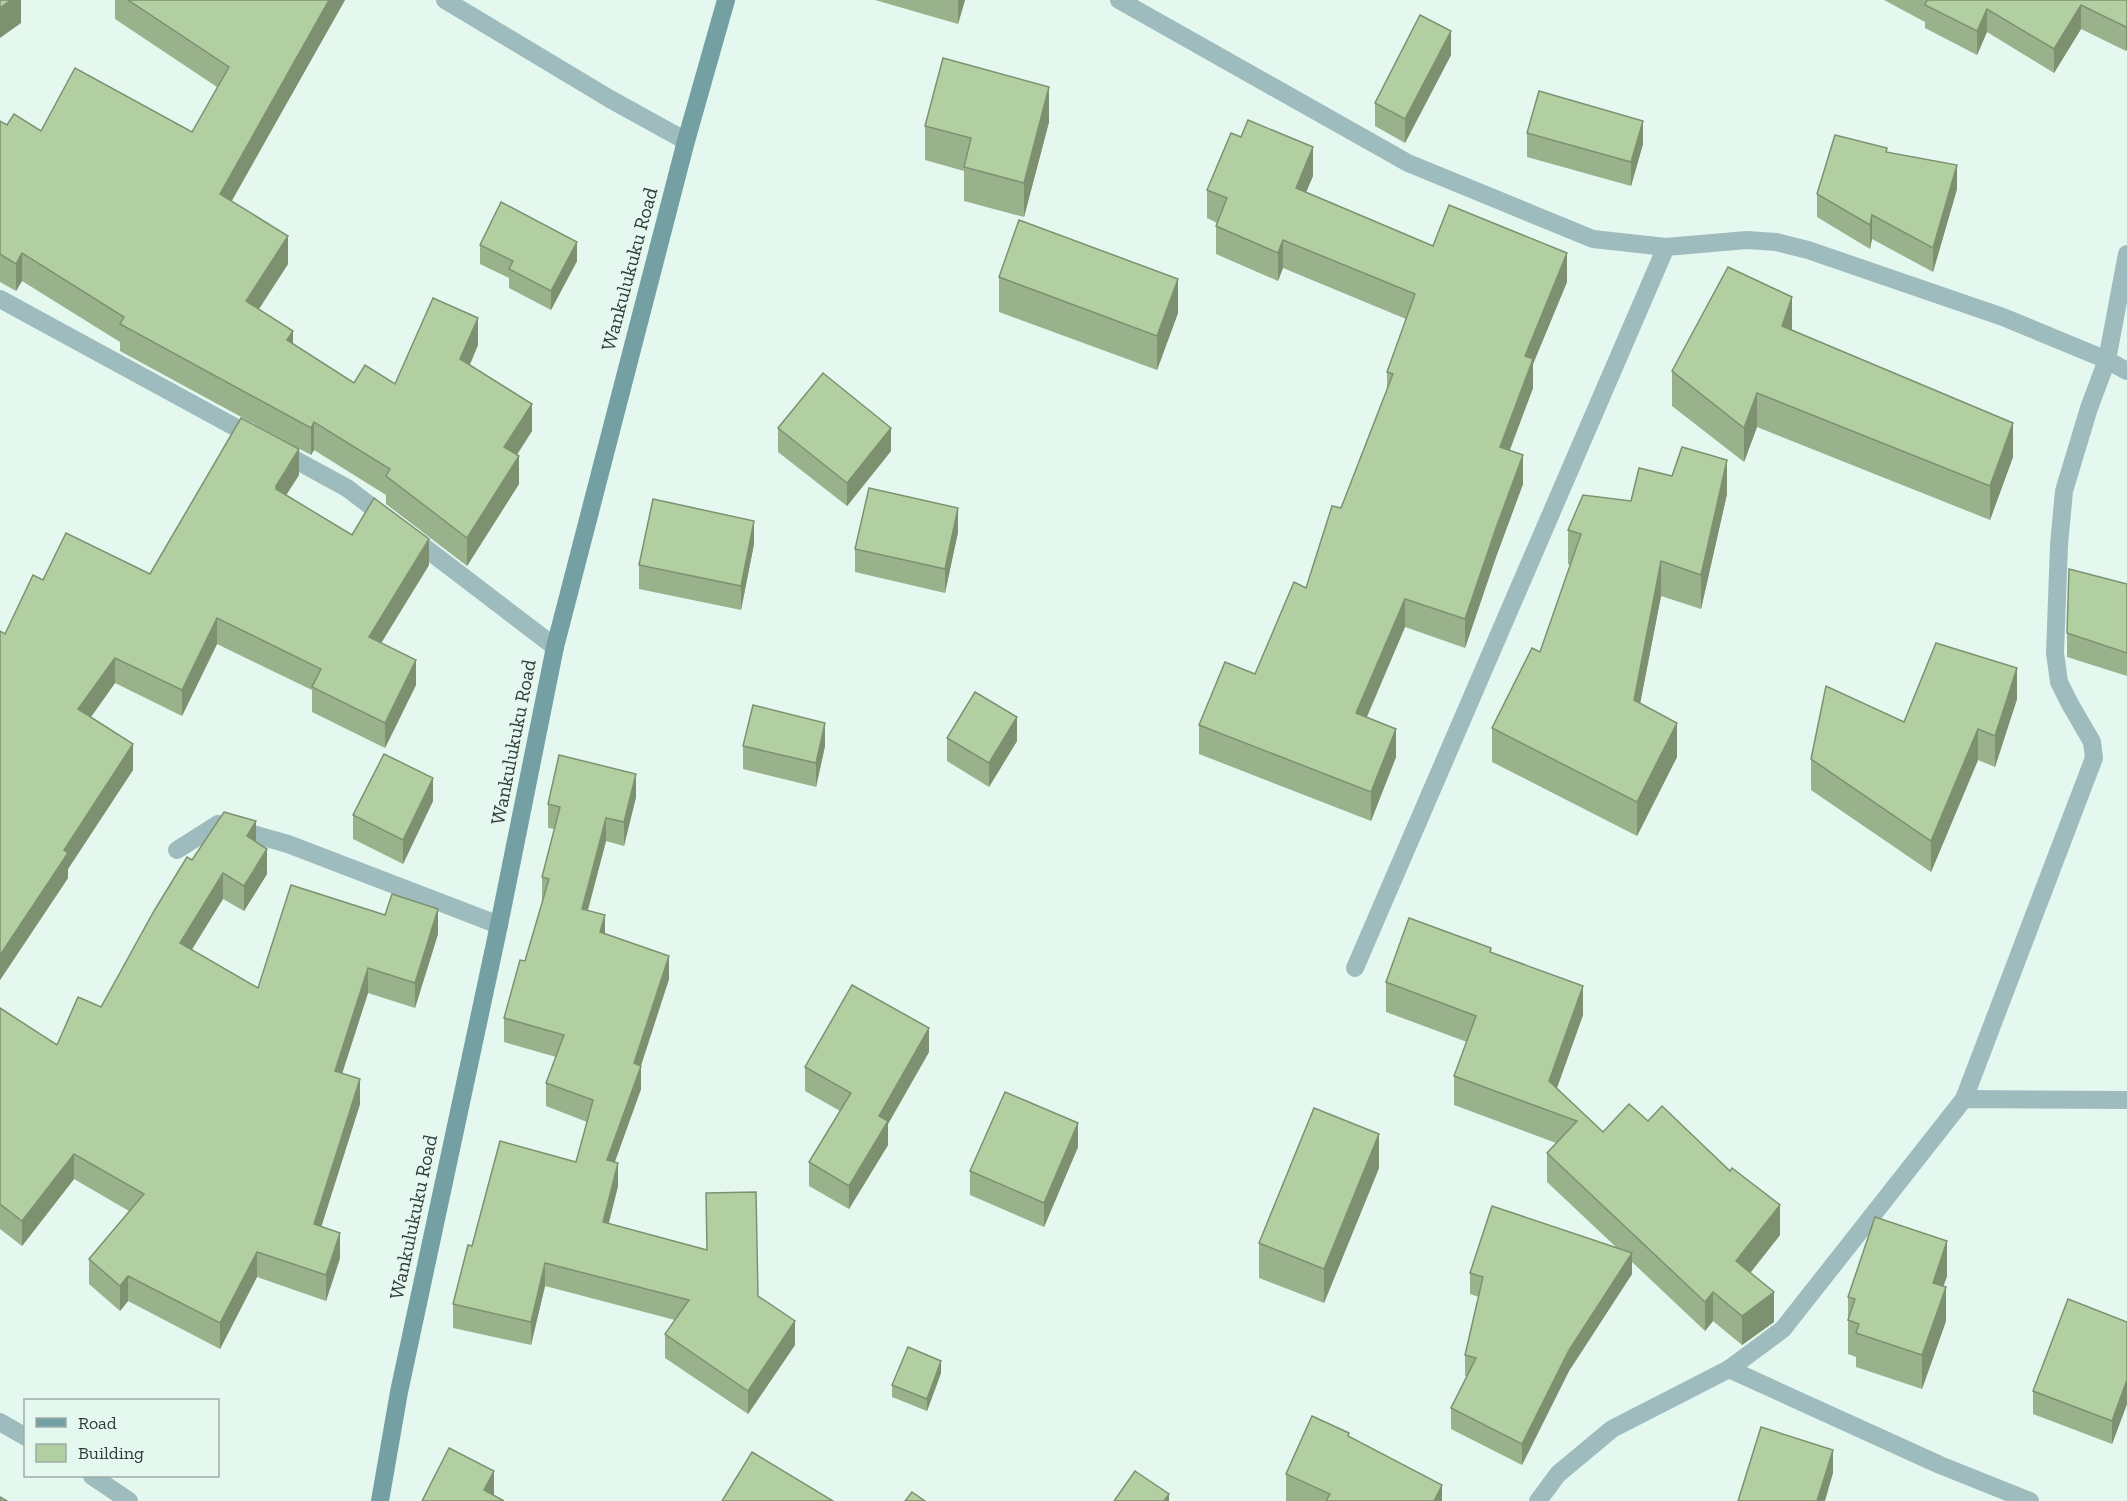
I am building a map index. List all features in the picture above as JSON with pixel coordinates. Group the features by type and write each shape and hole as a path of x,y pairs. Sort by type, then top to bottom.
{"main road":[{"name":"Wankulukuku Road","path":"380,1501 402,1381 499,925 555,647 686,141 726,0"}],"street":[{"path":"445,0 610,99 686,141"},
{"path":"1119,0 1408,164 1593,239 1666,247 1747,240 1776,242 1808,250 2003,317 2107,360 2127,371"},
{"path":"1354,968 1666,247"},
{"path":"1538,1501 1558,1474 1612,1429 1729,1369 1783,1329 1964,1100 2094,758 2092,742 2070,705 2060,681 2055,653 2059,545 2064,491 2089,408 2107,360 2127,254"},
{"path":"0,299 347,488 555,647"},
{"path":"177,850 218,824 288,844 499,925"},
{"path":"1964,1100 2127,1100"},
{"path":"1729,1369 1940,1465 2030,1501"},
{"path":"0,1422 24,1436"},
{"path":"93,1477 129,1501"}],"building":[{"path":"0,0 11,0 0,8"},
{"path":"128,0 329,0 220,194 288,236 246,301 293,331 287,340 354,383 365,365 395,384 433,298 478,318 460,359 532,404 504,447 519,456 467,538 386,476 390,469 314,422 311,428 120,324 124,317 22,253 16,264 0,254 0,121 7,125 14,114 41,131 75,68 192,132 229,67"},
{"path":"1927,0 2127,0 2127,25 2126,27 2081,5 2054,49 1987,9 1977,31 1925,5"},
{"path":"1420,15 1451,31 1405,119 1375,103"},
{"path":"943,58 1049,87 1024,183 964,167 971,138 925,126"},
{"path":"1539,91 1643,121 1631,162 1527,133"},
{"path":"1248,120 1313,147 1296,188 1433,246 1449,205 1567,253 1525,356 1533,359 1500,447 1523,455 1465,619 1405,599 1356,713 1396,729 1371,792 1199,725 1225,662 1255,674 1294,582 1306,588 1332,506 1341,508 1393,374 1387,372 1415,294 1283,240 1278,253 1216,226 1227,198 1207,190 1231,133 1241,137"},
{"path":"1835,135 1887,148 1886,152 1957,165 1933,248 1872,215 1870,225 1817,194"},
{"path":"501,202 577,242 551,291 509,269 513,261 480,245"},
{"path":"1019,220 1178,279 1157,336 999,277"},
{"path":"1728,267 1792,297 1782,326 2013,423 1990,486 1757,393 1744,428 1672,371"},
{"path":"823,373 891,428 847,483 778,428"},
{"path":"241,418 299,449 276,489 352,535 374,498 429,539 369,637 416,660 385,723 312,687 321,669 217,618 182,690 115,658 78,709 133,744 64,850 68,853 0,955 0,631 5,634 33,575 43,580 66,533 150,574"},
{"path":"1682,447 1727,460 1701,575 1661,561 1634,700 1677,723 1637,802 1492,728 1532,648 1540,652 1581,534 1568,530 1583,495 1631,501 1639,468 1672,476"},
{"path":"869,488 958,508 945,569 855,549"},
{"path":"653,499 754,521 741,586 639,565"},
{"path":"2069,569 2127,584 2127,653 2067,633"},
{"path":"1936,643 2017,668 1995,736 1978,729 1931,841 1811,759 1826,686 1904,722"},
{"path":"975,692 1017,717 989,763 947,738"},
{"path":"753,705 825,723 816,763 743,746"},
{"path":"384,754 433,778 403,840 353,815"},
{"path":"559,755 636,774 624,822 606,818 582,909 605,915 600,932 669,956 634,1063 641,1066 607,1160 618,1163 603,1222 707,1250 706,1193 756,1192 758,1296 795,1321 748,1391 665,1334 689,1300 545,1263 531,1322 453,1304 468,1245 472,1246 500,1141 576,1162 593,1100 546,1083 564,1035 504,1018 520,960 525,961 549,879 542,877 560,807 548,804"},
{"path":"224,812 256,821 247,836 267,849 244,886 223,873 180,943 258,988 291,885 385,915 392,894 438,909 415,983 368,968 335,1071 360,1079 314,1224 340,1233 326,1275 257,1252 220,1323 128,1276 120,1286 89,1259 144,1194 74,1154 22,1221 0,1204 0,1008 57,1045 78,997 101,1007 187,857 192,860"},
{"path":"1409,918 1491,948 1490,952 1583,986 1549,1081 1603,1132 1629,1104 1648,1121 1662,1106 1730,1171 1732,1168 1780,1205 1736,1261 1774,1292 1742,1316 1713,1292 1705,1302 1547,1153 1577,1121 1454,1076 1476,1016 1386,982"},
{"path":"852,985 929,1028 879,1116 888,1121 849,1186 809,1162 851,1093 805,1067"},
{"path":"1005,1092 1078,1123 1044,1203 970,1171"},
{"path":"1314,1108 1379,1134 1324,1269 1259,1243"},
{"path":"1492,1206 1632,1253 1569,1350 1522,1444 1451,1408 1476,1358 1465,1355 1483,1277 1470,1273"},
{"path":"1875,1217 1947,1241 1933,1283 1946,1287 1922,1355 1856,1333 1859,1324 1848,1320 1855,1299 1848,1297"},
{"path":"2068,1299 2127,1322 2127,1380 2112,1421 2033,1391"},
{"path":"908,1347 941,1361 927,1399 892,1385"},
{"path":"1312,1416 1349,1433 1348,1436 1442,1485 1434,1501 1326,1501 1330,1494 1286,1474"},
{"path":"1761,1427 1833,1450 1817,1501 1738,1501"},
{"path":"449,1448 494,1471 484,1490 504,1501 422,1501"},
{"path":"752,1452 833,1501 722,1501"},
{"path":"1135,1471 1169,1494 1164,1501 1114,1501"},
{"path":"912,1492 925,1501 905,1501"}]}
